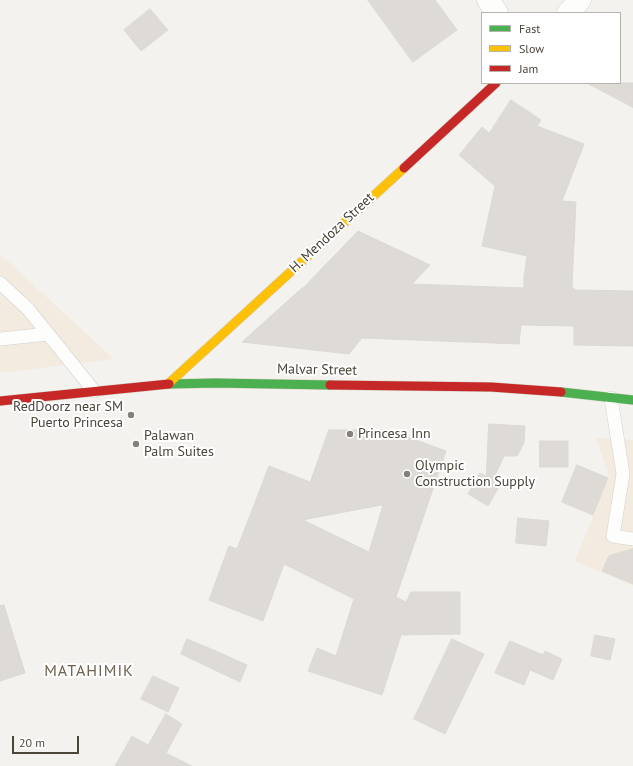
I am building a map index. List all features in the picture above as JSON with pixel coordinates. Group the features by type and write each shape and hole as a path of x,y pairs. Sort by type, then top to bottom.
{"main road":[{"name":"H. Mendoza Street","path":"168,384 495,84"},
{"name":"Malvar Street","path":"0,401 168,384 214,383 490,387 633,400"}],"street":[{"path":"488,0 496,12"},
{"path":"569,12 580,0"}],"lane":[{"path":"0,283 28,309 94,391"},
{"path":"0,339 48,334"},
{"path":"611,398 623,474 613,536 633,539"}],"shaded area":[{"path":"0,254 114,359 0,373"},
{"path":"596,438 633,440 633,586 575,561 609,477"}],"building":[{"path":"368,0 435,0 457,30 413,62"},
{"path":"150,9 168,30 141,51 124,30"},
{"path":"633,83 633,107 589,84"},
{"path":"511,100 541,120 537,126 584,144 562,201 576,202 572,288 574,288 574,290 633,291 633,346 574,345 574,326 521,325 519,344 362,338 349,354 242,342 303,288 358,231 430,265 412,284 524,288 527,256 482,246 495,186 459,155 482,127 489,133"},
{"path":"489,424 525,426 524,443 517,456 504,456 493,480 500,485 488,506 468,494 480,473 486,476"},
{"path":"329,430 389,430 446,451 396,597 406,602 411,592 460,592 460,634 401,635 382,695 308,671 317,648 336,656 354,599 284,564 263,621 209,600 229,546 237,549 269,466 310,482","holes":["383,505 369,552 303,520"]},
{"path":"540,441 568,441 568,467 540,467"},
{"path":"577,465 608,478 593,515 562,502"},
{"path":"518,518 549,521 546,546 516,543"},
{"path":"633,549 633,584 602,571 609,556"},
{"path":"4,605 25,673 0,681 0,606"},
{"path":"595,635 615,639 610,660 591,656"},
{"path":"187,639 247,665 240,682 181,654"},
{"path":"452,639 484,654 445,734 414,719"},
{"path":"510,641 543,655 545,651 562,659 553,680 530,670 524,685 495,673"},
{"path":"153,676 179,688 168,712 141,699"},
{"path":"166,714 182,724 166,753 192,766 115,766 132,736 148,745"}],"traffic: fast":[{"path":"169,384 215,383 330,385"},
{"path":"561,392 633,400"}],"traffic: slow":[{"path":"168,384 404,168"}],"traffic: jam":[{"path":"404,168 495,84"},
{"path":"0,401 169,384"},
{"path":"330,385 491,387 561,392"}],"place":[{"name":"RedDoorz near SM Puerto Princesa","path":"131,415"},
{"name":"Princesa Inn","path":"350,434"},
{"name":"Palawan Palm Suites","path":"136,444"},
{"name":"Olympic Construction Supply","path":"407,474"}],"district":[{"name":"MATAHIMIK","path":"89,671"}]}
